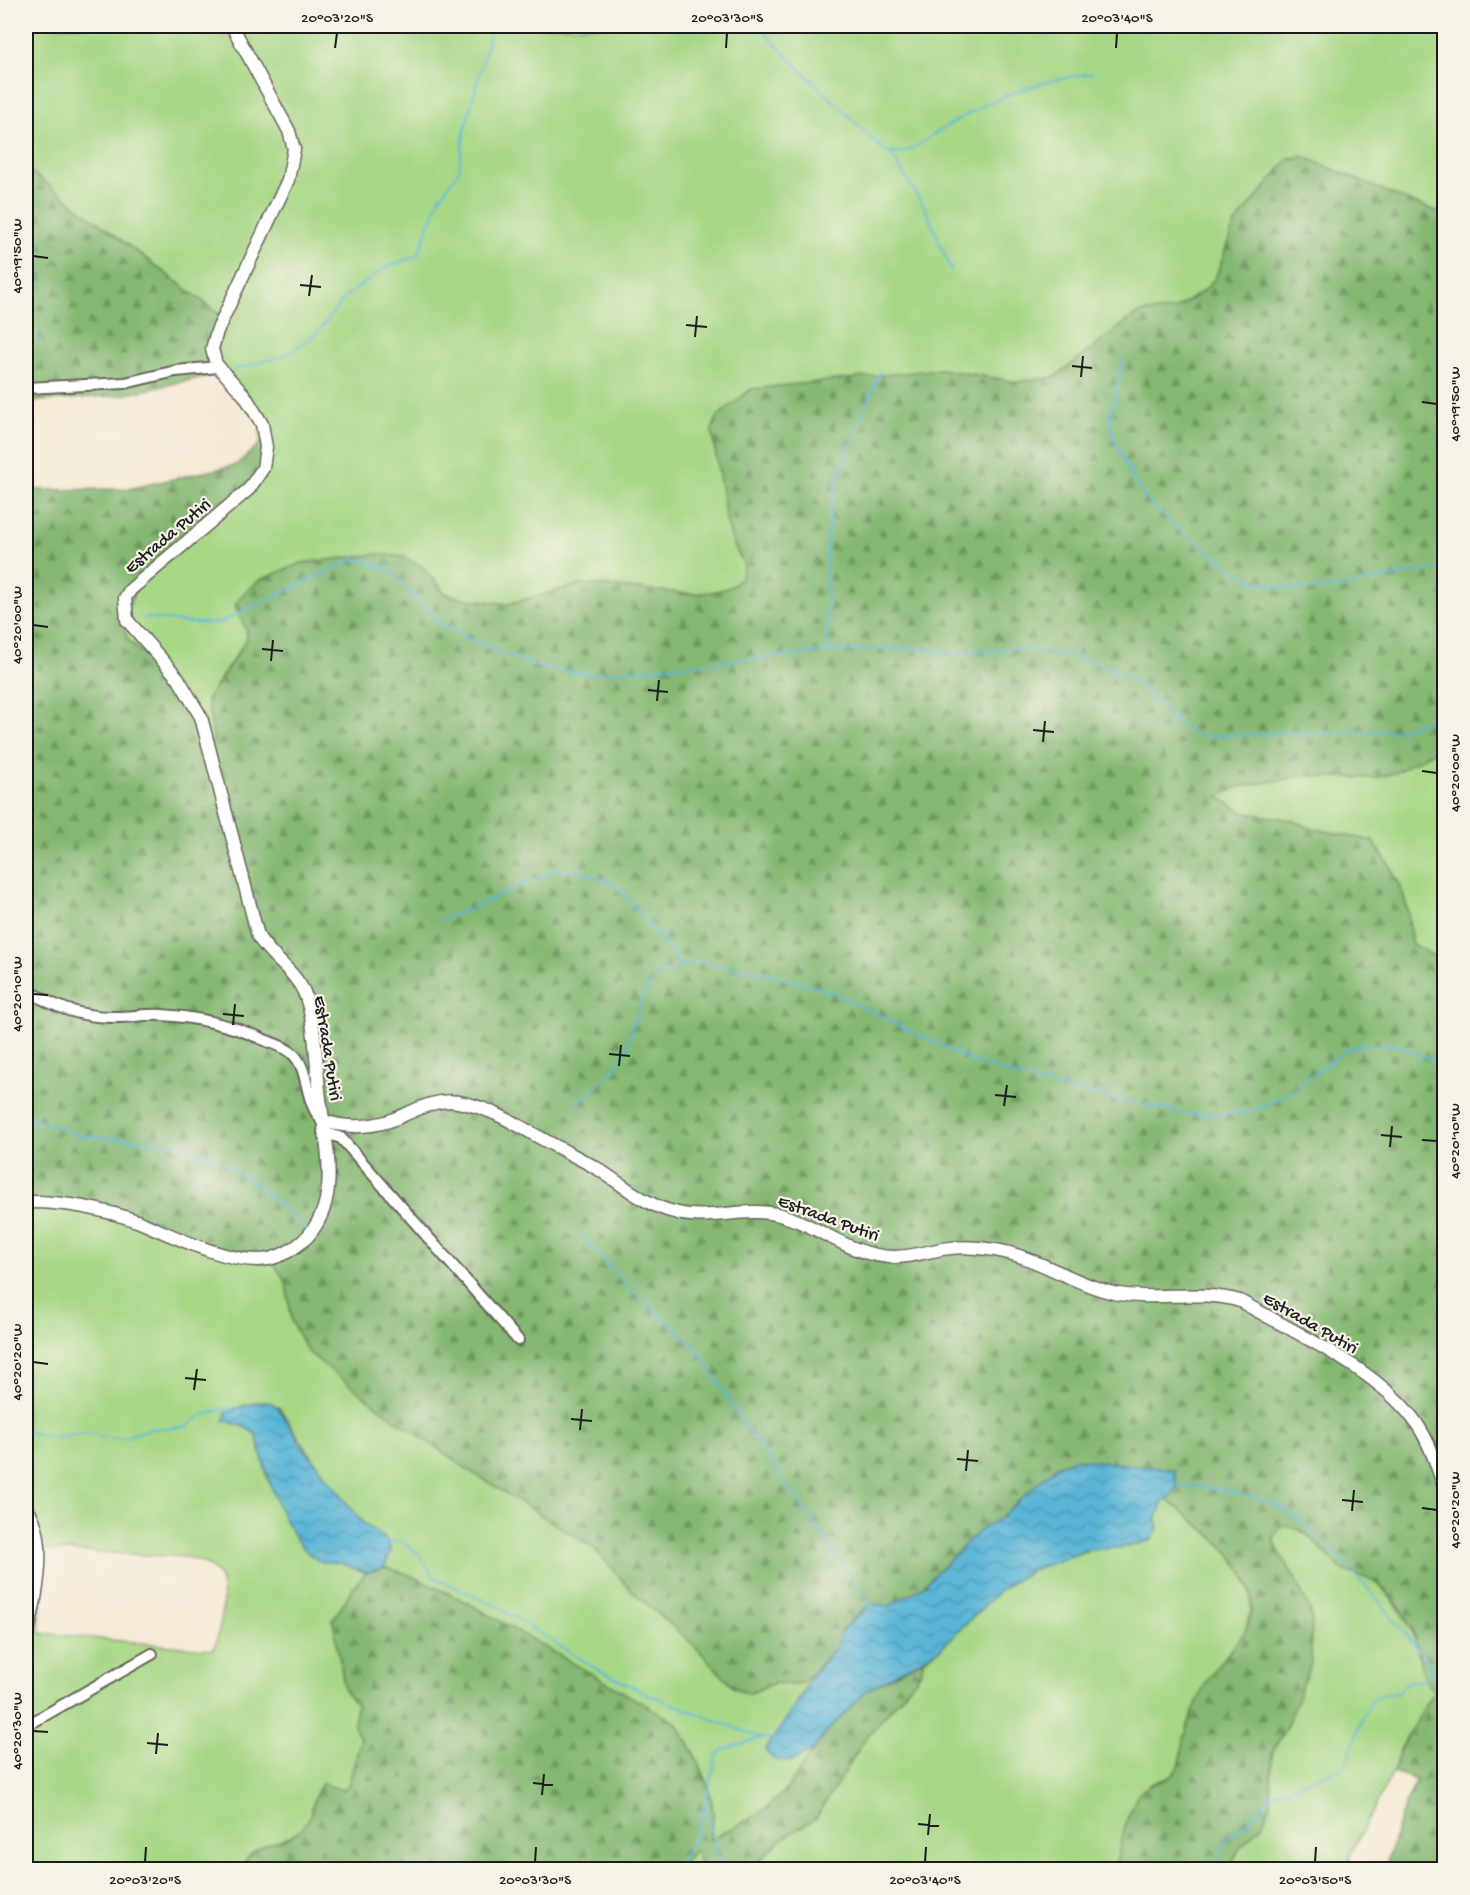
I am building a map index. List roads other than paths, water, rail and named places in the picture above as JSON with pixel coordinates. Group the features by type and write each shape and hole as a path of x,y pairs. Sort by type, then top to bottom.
{"street":[{"path":"26,388 124,383 176,371 218,367 213,357 213,343 288,180 294,149 285,122 232,26"},
{"name":"Estrada Putiri","path":"26,1202 76,1206 117,1215 223,1253 256,1260 271,1259 296,1247 315,1227 322,1215 328,1180 314,1048 303,991 289,971 266,949 255,927 201,717 178,678 136,632 127,620 124,610 125,598 141,578 249,489 263,468 266,447 262,424 245,396 218,367"},
{"path":"26,988 42,999 69,1011 94,1017 160,1015 197,1018 230,1026 291,1052 299,1062 311,1106 323,1126 341,1138 518,1340"},
{"name":"Estrada Putiri","path":"323,1126 388,1122 436,1102 458,1102 505,1117 599,1170 654,1205 674,1212 699,1217 755,1212 776,1214 799,1222 852,1249 893,1257 944,1248 996,1250 1026,1258 1117,1294 1154,1297 1219,1295 1240,1302 1353,1367 1392,1396 1417,1423 1428,1444 1444,1487"},
{"path":"26,1508 36,1526 38,1544 37,1582 26,1639"},
{"path":"26,1726 152,1654"}],"water":[{"path":"256,1402 269,1402 278,1407 304,1448 362,1522 387,1540 391,1551 384,1567 367,1571 341,1563 321,1561 306,1551 295,1538 278,1504 256,1434 243,1426 224,1421 226,1413"},
{"path":"1075,1459 1174,1470 1177,1487 1168,1500 1165,1498 1156,1519 1158,1528 1152,1540 1127,1547 1088,1550 1030,1571 999,1591 940,1649 867,1690 823,1736 813,1751 790,1761 775,1760 765,1750 803,1695 811,1677 836,1647 843,1629 870,1604 890,1606 921,1588 980,1530 999,1519 1057,1466"},
{"path":"658,1862 669,1863 679,1869 640,1869"}],"waterway":[{"path":"233,370 287,355 319,331 345,297 383,269 418,255 439,199 459,170 464,133 492,26"},
{"path":"759,26 886,152 894,154 914,148 958,120 1013,93 1031,86 1093,73"},
{"path":"890,153 925,208 951,270"},
{"path":"26,327 40,339"},
{"path":"1123,358 1110,420 1114,438 1131,476 1149,503 1184,534 1242,574 1259,583 1293,589 1327,589 1444,567"},
{"path":"828,652 827,553 830,513 843,463 880,373"},
{"path":"144,617 190,623 219,623 356,558 390,570 437,622 471,640 544,669 591,674 835,651 904,648 962,653 1013,648 1068,654 1116,671 1138,683 1181,726 1197,736 1399,730 1426,721 1444,710"},
{"path":"439,919 465,911 555,870 578,870 615,884 681,964"},
{"path":"574,1105 609,1076 625,1053 645,990 662,972 697,961 771,974 827,990 972,1061 1036,1082 1189,1114 1239,1114 1264,1106 1288,1094 1347,1049 1363,1045 1399,1045 1444,1065"},
{"path":"26,1116 82,1136 177,1143 215,1157 257,1185 306,1229"},
{"path":"580,1233 626,1285 698,1349 732,1406 872,1607"},
{"path":"26,1431 49,1437 91,1433 107,1438 122,1438 150,1429 185,1427 201,1416 239,1407"},
{"path":"1175,1485 1232,1492 1249,1496 1286,1511 1347,1565 1435,1671"},
{"path":"386,1543 401,1541 419,1554 434,1577 498,1607 595,1668 650,1695 761,1738 775,1739"},
{"path":"1218,1870 1217,1859 1226,1840 1248,1822 1272,1794 1343,1768 1352,1750 1363,1716 1375,1699 1383,1694 1398,1693 1409,1681 1426,1681 1444,1658"},
{"path":"674,1870 692,1842 707,1799 716,1757 724,1749 761,1738"},
{"path":"705,1804 721,1870"}]}
